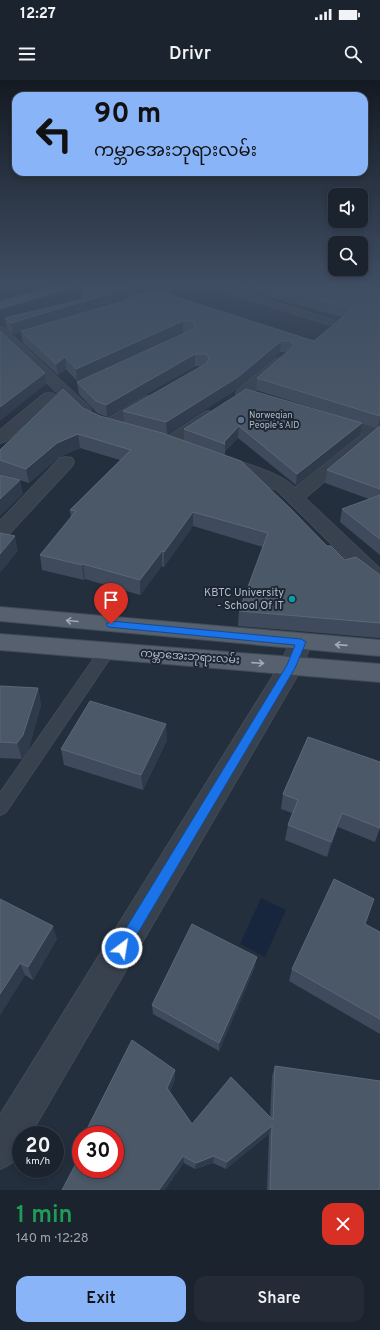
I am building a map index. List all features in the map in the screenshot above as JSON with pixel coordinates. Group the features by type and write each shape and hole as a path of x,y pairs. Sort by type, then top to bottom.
{"main road":[{"name":"ကမ္ဘာအေးဘုရားလမ်း","path":"0,614 296,654 380,673"},
{"name":"ကမ္ဘာအေးဘုရားလမ်း","path":"0,642 108,651 296,654 380,648"}],"street":[{"path":"13,336 72,390 91,417 107,425 128,431"},
{"path":"259,398 238,397 285,357"},
{"path":"107,425 161,394"},
{"path":"0,438 49,397"},
{"path":"190,450 162,440 221,408"},
{"path":"295,497 372,434 370,431 365,429 319,415"},
{"path":"211,457 260,475 283,486 378,575"},
{"path":"0,532 66,462"},
{"path":"0,1150 296,654"}],"lane":[{"path":"0,807 108,651"}],"water":[{"path":"261,898 286,910 265,957 240,944"}],"building":[{"path":"0,335 4,335 45,373 0,407"},
{"path":"25,335 152,335 76,369 65,357 56,364"},
{"path":"180,335 295,335 314,341 321,335 380,335 380,416 257,378 294,346 291,341 281,341 238,377 166,422 123,411 207,363 209,358 206,354 195,354 106,405 96,401 77,382"},
{"path":"63,389 83,408 100,416 162,433 241,461 327,546 331,546 345,560 356,557 380,575 380,623 239,611 268,533 193,512 164,552 162,551 140,580 83,564 40,555 76,511 70,510 131,450 78,434 57,443 26,469 0,460 0,450"},
{"path":"246,389 362,423 297,474 239,426 224,442 225,444 184,429"},
{"path":"380,426 380,489 327,470"},
{"path":"0,475 20,480 0,499"},
{"path":"380,495 380,539 342,509"},
{"path":"0,533 15,536 0,554"},
{"path":"0,686 38,688 23,735 17,743 0,742"},
{"path":"90,701 166,724 141,775 61,749"},
{"path":"308,737 380,762 380,828 342,813 331,842 288,825 298,800 283,794"},
{"path":"334,879 374,899 365,924 380,932 380,1019 292,969"},
{"path":"0,899 53,926 28,967 20,963 0,994"},
{"path":"192,924 257,957 219,1043 152,1005"},
{"path":"132,1040 175,1070 167,1088 192,1124 231,1077 273,1120 275,1066 380,1081 380,1190 270,1190 272,1126 227,1162 214,1156 196,1163 183,1156 159,1190 62,1190 72,1171 72,1178 124,1178 124,1126 89,1126"}],"place":[{"name":"Norwegian People's AID","path":"241,420"},
{"name":"KBTC University - School Of IT","path":"292,599"}],"route":[{"path":"111,624 301,642 292,665 122,948"}]}
